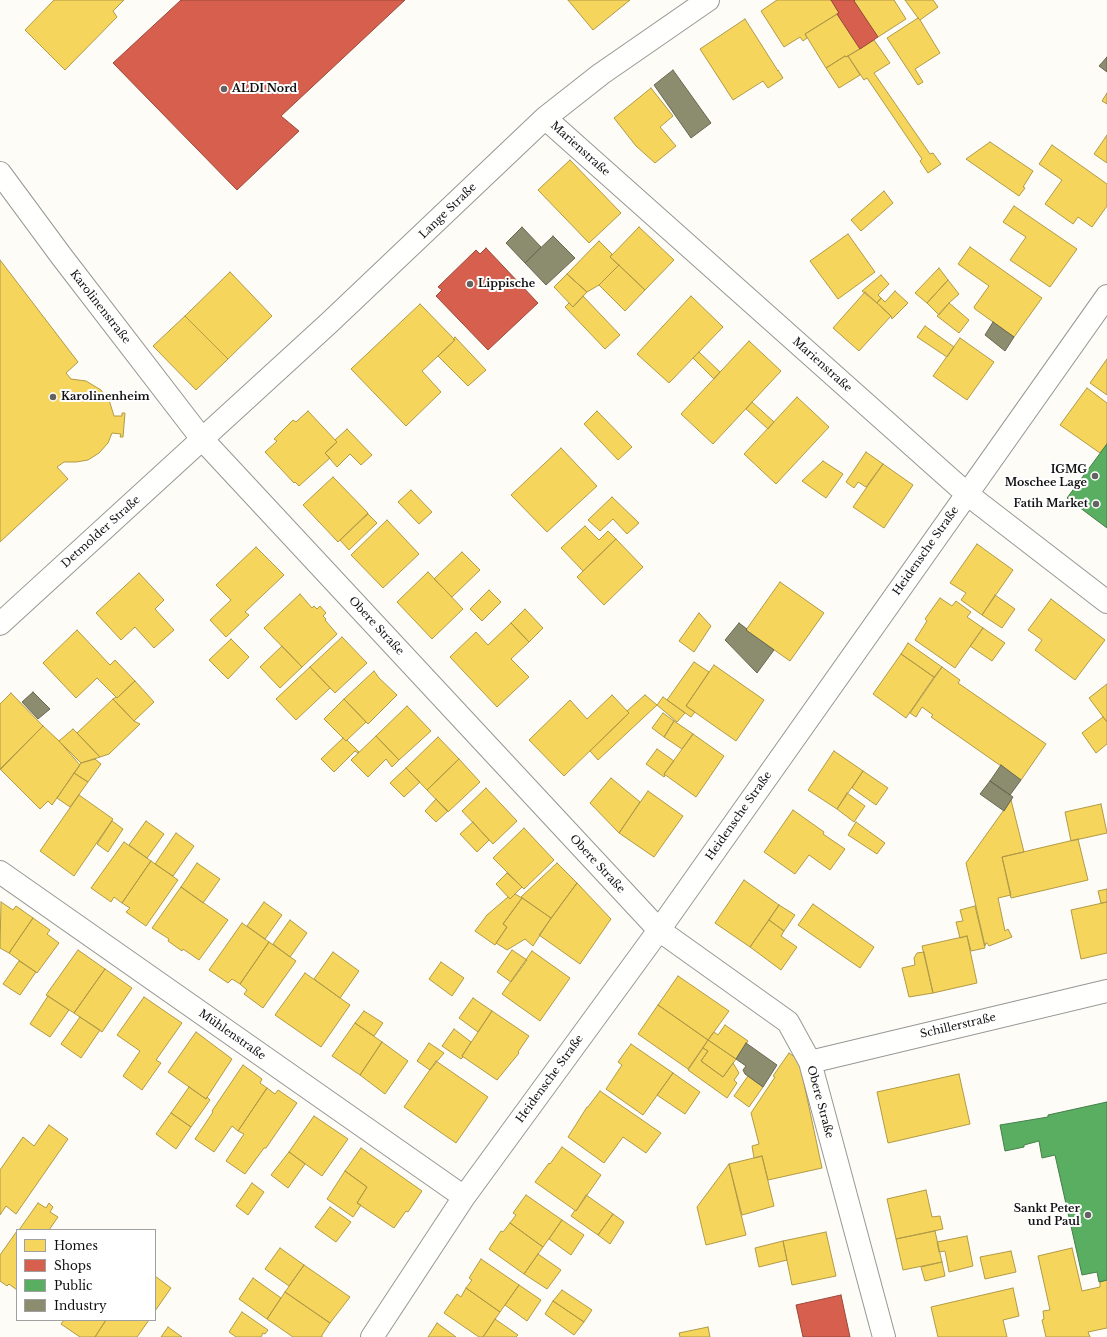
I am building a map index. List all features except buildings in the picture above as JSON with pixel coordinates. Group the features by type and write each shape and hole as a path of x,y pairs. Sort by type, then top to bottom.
{"street":[{"name":"Lange Straße","path":"202,439 330,323 545,118 601,74 708,0"},
{"name":"Marienstraße","path":"545,118 967,494 1107,602"},
{"name":"Karolinenstraße","path":"0,173 62,257 202,439"},
{"name":"Heidensche Straße","path":"372,1337 464,1197 658,930 1107,296"},
{"name":"Detmolder Straße","path":"0,624 202,439"},
{"name":"Obere Straße","path":"202,439 658,930 788,1022 810,1062 884,1337"},
{"name":"Mühlenstraße","path":"0,872 464,1197"},
{"name":"Schillerstraße","path":"810,1062 1107,991"}],"place":[{"name":"ALDI Nord","path":"224,89"},
{"name":"Lippische","path":"470,284"},
{"name":"Karolinenheim","path":"53,397"},
{"name":"IGMG Moschee Lage","path":"1095,476"},
{"name":"Fatih Market","path":"1096,504"},
{"name":"Sankt Peter und Paul","path":"1088,1215"}]}
